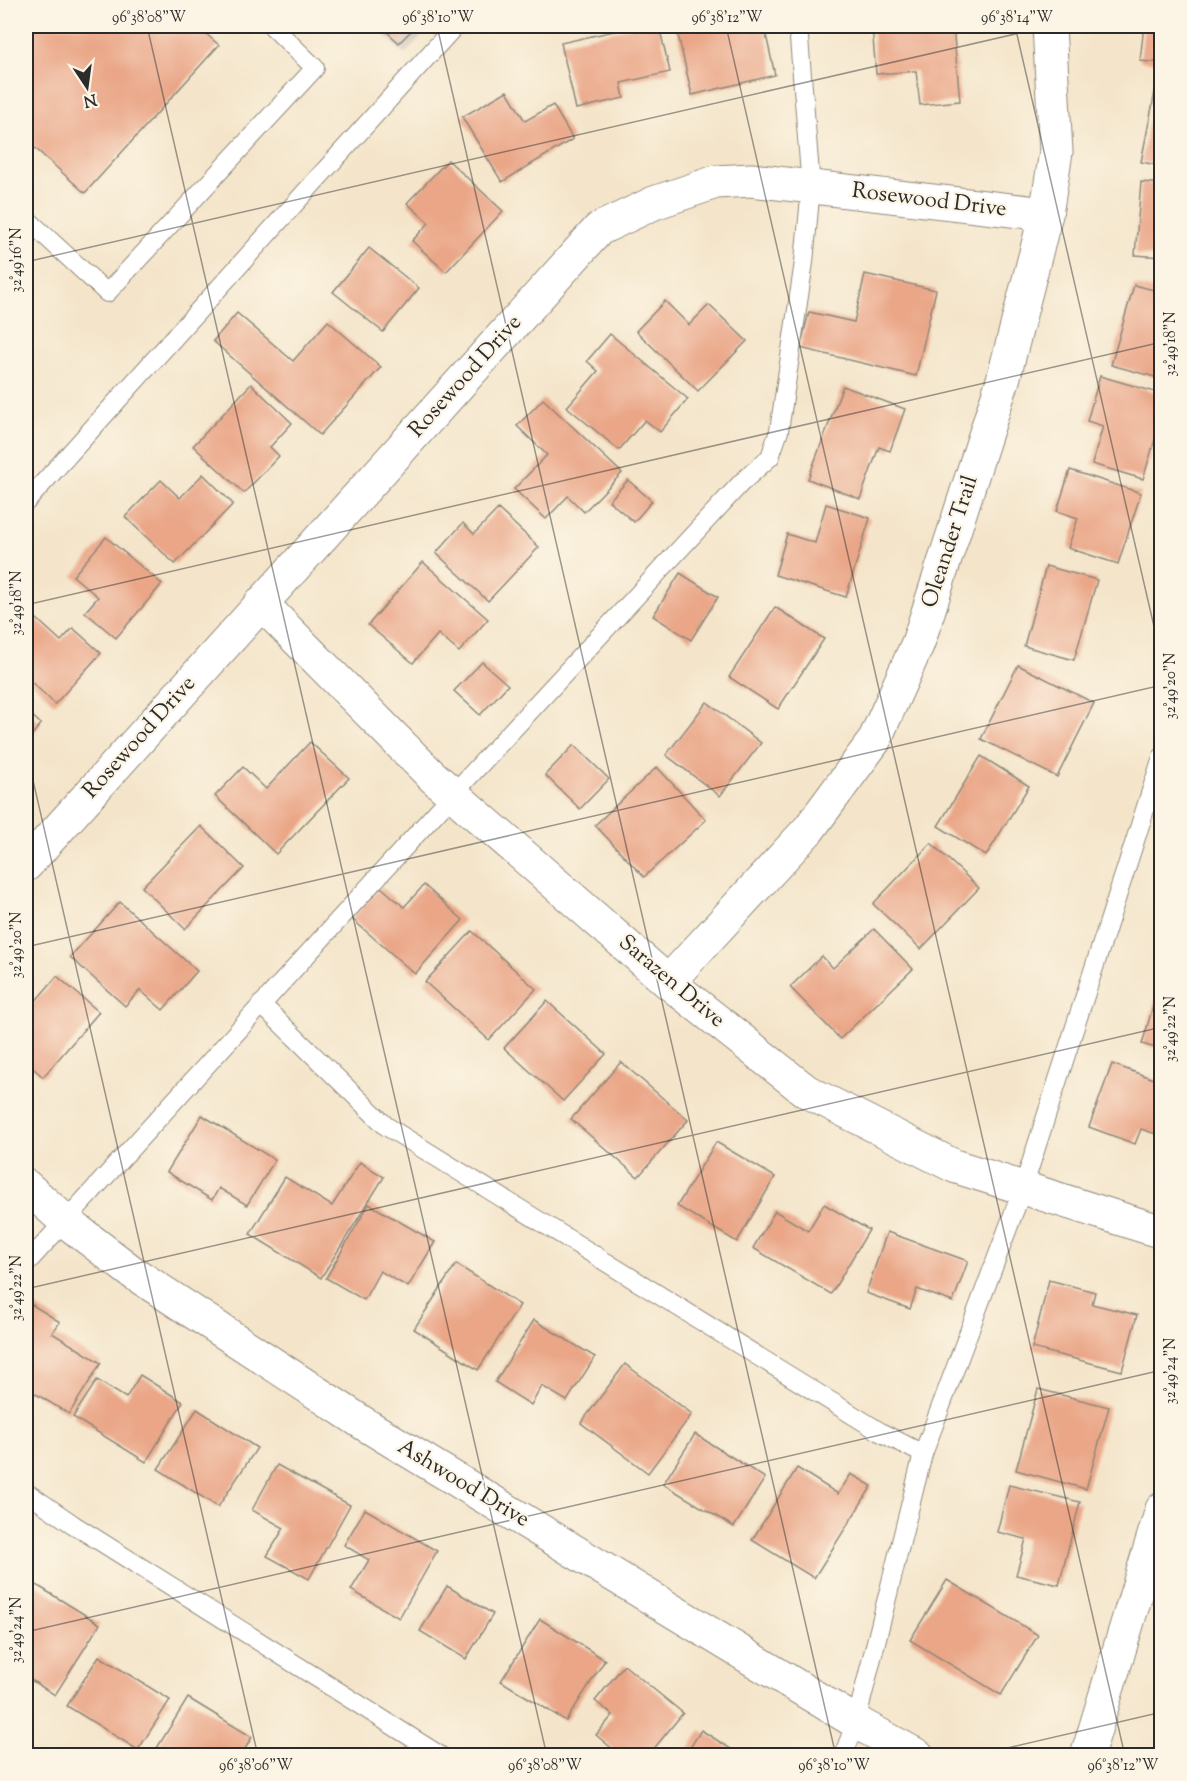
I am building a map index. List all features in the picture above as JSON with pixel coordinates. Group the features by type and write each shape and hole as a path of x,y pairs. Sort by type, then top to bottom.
{"street":[{"name":"Oleander Trail","path":"668,982 809,830 874,741 922,632 1003,380 1046,214 1056,152 1049,26"},
{"name":"Rosewood Drive","path":"26,865 600,229 654,203 716,182 751,180 1046,214"},
{"name":"Sarazen Drive","path":"261,603 432,776 668,982 806,1091 954,1166 1161,1232"},
{"name":"Ashwood Drive","path":"26,1186 64,1220 132,1272 366,1425 856,1722 918,1755"},
{"path":"1087,1755 1161,1509"}],"lane":[{"path":"26,218 107,293 315,68 272,26"},
{"path":"26,502 455,26"},
{"path":"26,1264 453,794 741,483 770,458 779,431 804,262 811,188 798,26"},
{"path":"843,1755 856,1722 923,1454 1023,1188 1161,757"},
{"path":"261,1004 386,1126 882,1433 923,1454"},
{"path":"26,1492 84,1532 441,1755"}],"shaded area":[{"path":"374,26 431,26 405,54"}],"building":[{"path":"26,26 197,26 219,45 85,193 26,140"},
{"path":"387,26 416,26 399,43 384,29"},
{"path":"636,26 659,26 670,72 621,83 624,98 576,109 561,43"},
{"path":"676,26 764,26 775,75 692,95"},
{"path":"872,26 953,26 960,101 920,105 916,71 876,74"},
{"path":"1144,26 1162,26 1162,63 1140,61"},
{"path":"1157,82 1162,82 1162,166 1141,162"},
{"path":"507,91 525,121 553,105 573,139 502,182 462,117"},
{"path":"448,160 503,211 446,272 412,241 429,223 407,203"},
{"path":"1141,182 1162,184 1162,257 1135,255"},
{"path":"369,248 419,288 383,332 333,292"},
{"path":"865,274 936,290 916,376 800,348 809,312 854,322"},
{"path":"1134,285 1162,292 1162,379 1111,365"},
{"path":"665,301 689,325 709,305 747,341 698,391 636,331"},
{"path":"237,313 293,361 328,321 381,367 320,435 213,341"},
{"path":"610,334 688,399 660,432 645,420 619,450 567,407 598,371 587,361"},
{"path":"1100,376 1162,394 1162,416 1143,479 1092,464 1103,426 1087,421"},
{"path":"251,384 292,423 270,447 279,456 244,493 193,446"},
{"path":"843,386 905,409 890,451 879,447 860,499 808,479"},
{"path":"543,399 622,473 584,512 568,496 546,519 514,489 547,455 517,426"},
{"path":"1070,470 1141,493 1118,564 1068,548 1078,518 1057,511"},
{"path":"203,474 233,504 175,564 125,517 161,480 180,498"},
{"path":"628,480 652,501 634,522 609,501"},
{"path":"826,504 870,518 846,597 775,575 787,534 815,543"},
{"path":"498,509 539,547 488,601 436,553 463,523 474,534"},
{"path":"106,537 162,584 116,638 85,612 98,597 73,576"},
{"path":"423,562 488,619 459,652 438,634 413,663 368,625"},
{"path":"1046,566 1097,580 1074,660 1024,646"},
{"path":"680,573 718,597 691,640 653,616"},
{"path":"775,607 824,639 778,709 729,677"},
{"path":"26,609 61,641 73,628 101,653 55,704 26,677"},
{"path":"482,662 508,685 480,715 454,691"},
{"path":"1018,665 1094,703 1057,777 981,739"},
{"path":"707,702 761,743 720,796 666,755"},
{"path":"26,710 41,724 26,742"},
{"path":"310,742 349,778 276,854 215,796 243,767 266,789"},
{"path":"574,745 609,779 580,809 545,775"},
{"path":"981,756 1029,786 986,856 938,826"},
{"path":"657,767 706,820 644,877 595,825"},
{"path":"201,826 244,868 185,929 142,887"},
{"path":"931,843 979,888 921,949 873,904"},
{"path":"424,885 463,920 415,974 352,919 381,887 404,907"},
{"path":"120,902 197,971 163,1010 140,990 125,1006 70,957"},
{"path":"874,929 913,969 840,1039 790,987 822,956 833,968"},
{"path":"472,931 536,989 489,1040 425,982"},
{"path":"57,976 99,1012 43,1077 26,1062 26,1012"},
{"path":"1162,979 1162,1050 1142,1044"},
{"path":"547,1001 606,1054 563,1101 504,1048"},
{"path":"621,1062 688,1120 638,1177 571,1119"},
{"path":"1112,1064 1162,1082 1162,1136 1141,1129 1135,1144 1089,1127"},
{"path":"202,1115 275,1160 247,1205 219,1188 212,1200 167,1172"},
{"path":"716,1142 775,1177 737,1242 677,1206"},
{"path":"360,1162 384,1177 321,1278 250,1234 285,1177 332,1206"},
{"path":"369,1204 435,1242 408,1287 380,1271 364,1300 326,1278"},
{"path":"824,1204 869,1230 831,1294 753,1248 775,1211 808,1231"},
{"path":"887,1232 968,1261 953,1302 917,1289 910,1309 866,1293"},
{"path":"456,1264 520,1305 478,1370 414,1329"},
{"path":"1049,1280 1095,1292 1092,1304 1137,1315 1122,1371 1032,1348"},
{"path":"26,1301 60,1322 52,1333 101,1363 69,1414 26,1388"},
{"path":"534,1320 595,1357 567,1401 542,1386 531,1405 495,1382"},
{"path":"625,1364 692,1414 648,1473 581,1423"},
{"path":"140,1375 183,1402 146,1462 73,1417 97,1380 126,1398"},
{"path":"1038,1389 1109,1407 1086,1489 1016,1470"},
{"path":"197,1409 257,1448 218,1507 158,1469"},
{"path":"695,1434 765,1478 734,1527 663,1484"},
{"path":"277,1465 350,1505 309,1579 267,1556 284,1528 252,1510"},
{"path":"797,1468 838,1494 851,1474 872,1486 814,1578 752,1540"},
{"path":"1009,1485 1080,1502 1059,1585 1016,1575 1026,1539 997,1532"},
{"path":"365,1509 437,1551 399,1618 351,1590 369,1560 344,1545"},
{"path":"947,1580 1038,1635 1001,1695 910,1640"},
{"path":"30,1581 100,1624 55,1695 26,1677 26,1588"},
{"path":"447,1586 493,1614 466,1659 420,1631"},
{"path":"540,1619 605,1660 566,1721 501,1681"},
{"path":"99,1656 170,1700 138,1750 67,1706"},
{"path":"624,1665 683,1713 648,1756 621,1756 596,1735 613,1715 595,1701"},
{"path":"188,1698 252,1737 241,1756 152,1756"},
{"path":"701,1730 742,1756 685,1756"}]}
